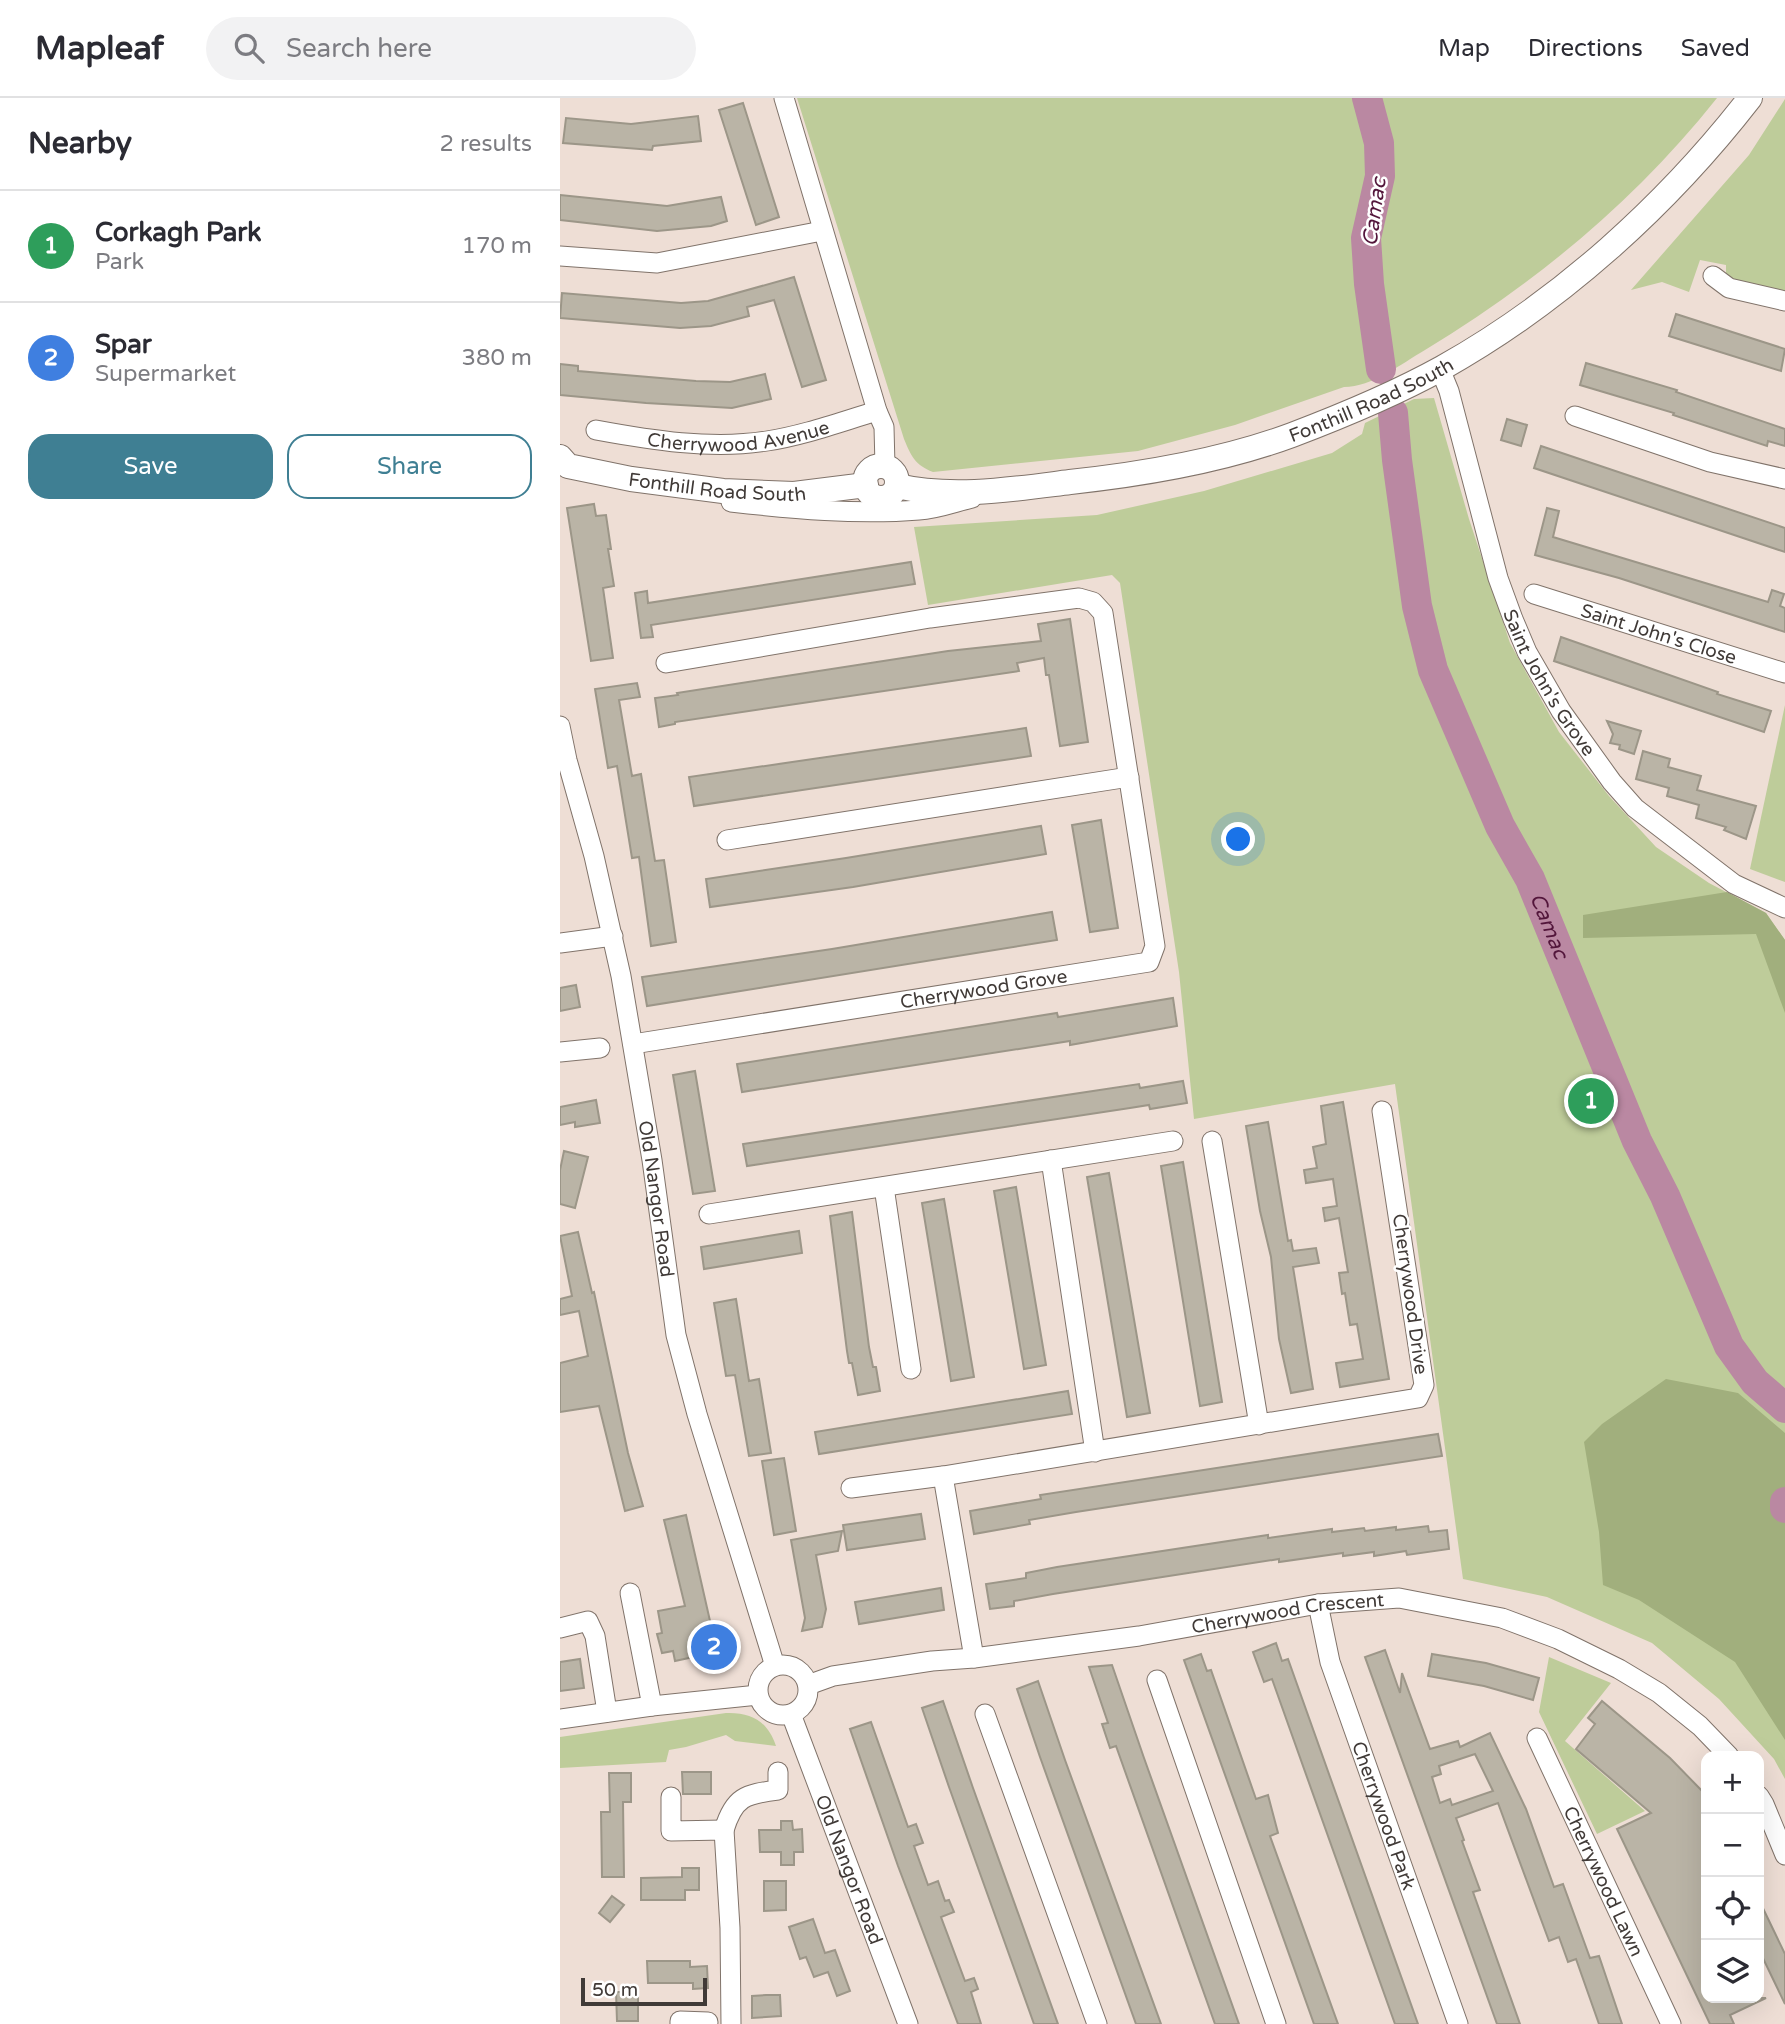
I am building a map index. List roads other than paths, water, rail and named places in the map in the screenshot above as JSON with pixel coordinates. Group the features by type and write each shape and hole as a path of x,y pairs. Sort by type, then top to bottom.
{"main road":[{"name":"Fonthill Road South","path":"563,465 631,479 723,491 794,494 866,485 873,495 882,498 891,494 891,476 932,491 1007,489 1135,475 1290,436 1440,369 1484,343 1544,301 1620,239 1675,187 1750,98"}],"street":[{"path":"784,98 822,231 884,427 891,476"},
{"path":"560,256 657,262 822,231"},
{"path":"1713,276 1729,288 1785,302"},
{"name":"Saint John's Grove","path":"1440,369 1498,578 1527,652 1561,711 1612,782 1635,808 1734,884 1785,908"},
{"name":"Cherrywood Avenue","path":"596,430 658,440 725,444 765,442 810,432 877,411"},
{"path":"1575,416 1710,463 1785,479"},
{"path":"631,479 699,498 825,511 922,510 1007,489"},
{"name":"Saint John's Close","path":"1534,594 1785,673"},
{"name":"Cherrywood Grove","path":"634,1044 1149,962 1154,946 1102,613 1093,602 1079,598 930,618 666,663"},
{"name":"Old Nangor Road","path":"560,726 563,761 594,856 634,1044 676,1335 697,1414 775,1666"},
{"path":"727,840 1129,777"},
{"path":"560,943 612,936"},
{"path":"560,1052 600,1048"},
{"name":"Cherrywood Drive","path":"851,1488 1096,1452 1418,1398 1424,1385 1382,1111"},
{"path":"709,1214 1173,1141"},
{"path":"1212,1141 1259,1425"},
{"path":"1051,1160 1096,1452"},
{"path":"884,1188 911,1369"},
{"path":"943,1476 974,1658"},
{"path":"630,1593 652,1706"},
{"name":"Cherrywood Crescent","path":"808,1685 833,1676 1139,1636 1318,1604 1399,1598 1502,1618 1558,1639 1619,1669 1659,1693 1700,1726 1724,1751"},
{"name":"Cherrywood Park","path":"1318,1604 1330,1662 1458,2024"},
{"path":"560,1628 589,1621 595,1636 607,1712"},
{"path":"775,1666 794,1667 806,1677 806,1700 802,1707 791,1714 773,1713 761,1702 758,1695 760,1679 775,1666"},
{"path":"1157,1681 1276,2024"},
{"path":"560,1718 758,1695"},
{"name":"Old Nangor Road","path":"791,1714 908,2024"},
{"path":"985,1714 1097,2024"},
{"name":"Cherrywood Lawn","path":"1537,1738 1671,2024"},
{"path":"731,2024 730,1928 724,1830 730,1809 744,1798 759,1792 778,1790 778,1772"},
{"path":"671,1797 671,1831 724,1830"},
{"path":"1764,1807 1785,1855"},
{"path":"680,2024 680,2021 708,2022"}],"waterway":[{"name":"Camac","path":"1367,98 1379,143 1380,176 1366,238 1369,284 1381,369"},
{"name":"Camac","path":"1393,413 1417,606 1433,670 1500,826 1530,879 1637,1141 1665,1196 1729,1346 1755,1382 1785,1408"},
{"name":"Camac","path":"1785,1502 1785,1508"}],"place":[{"name":"Corkagh Park","path":"1591,1101"},
{"name":"Spar","path":"714,1647"}]}
